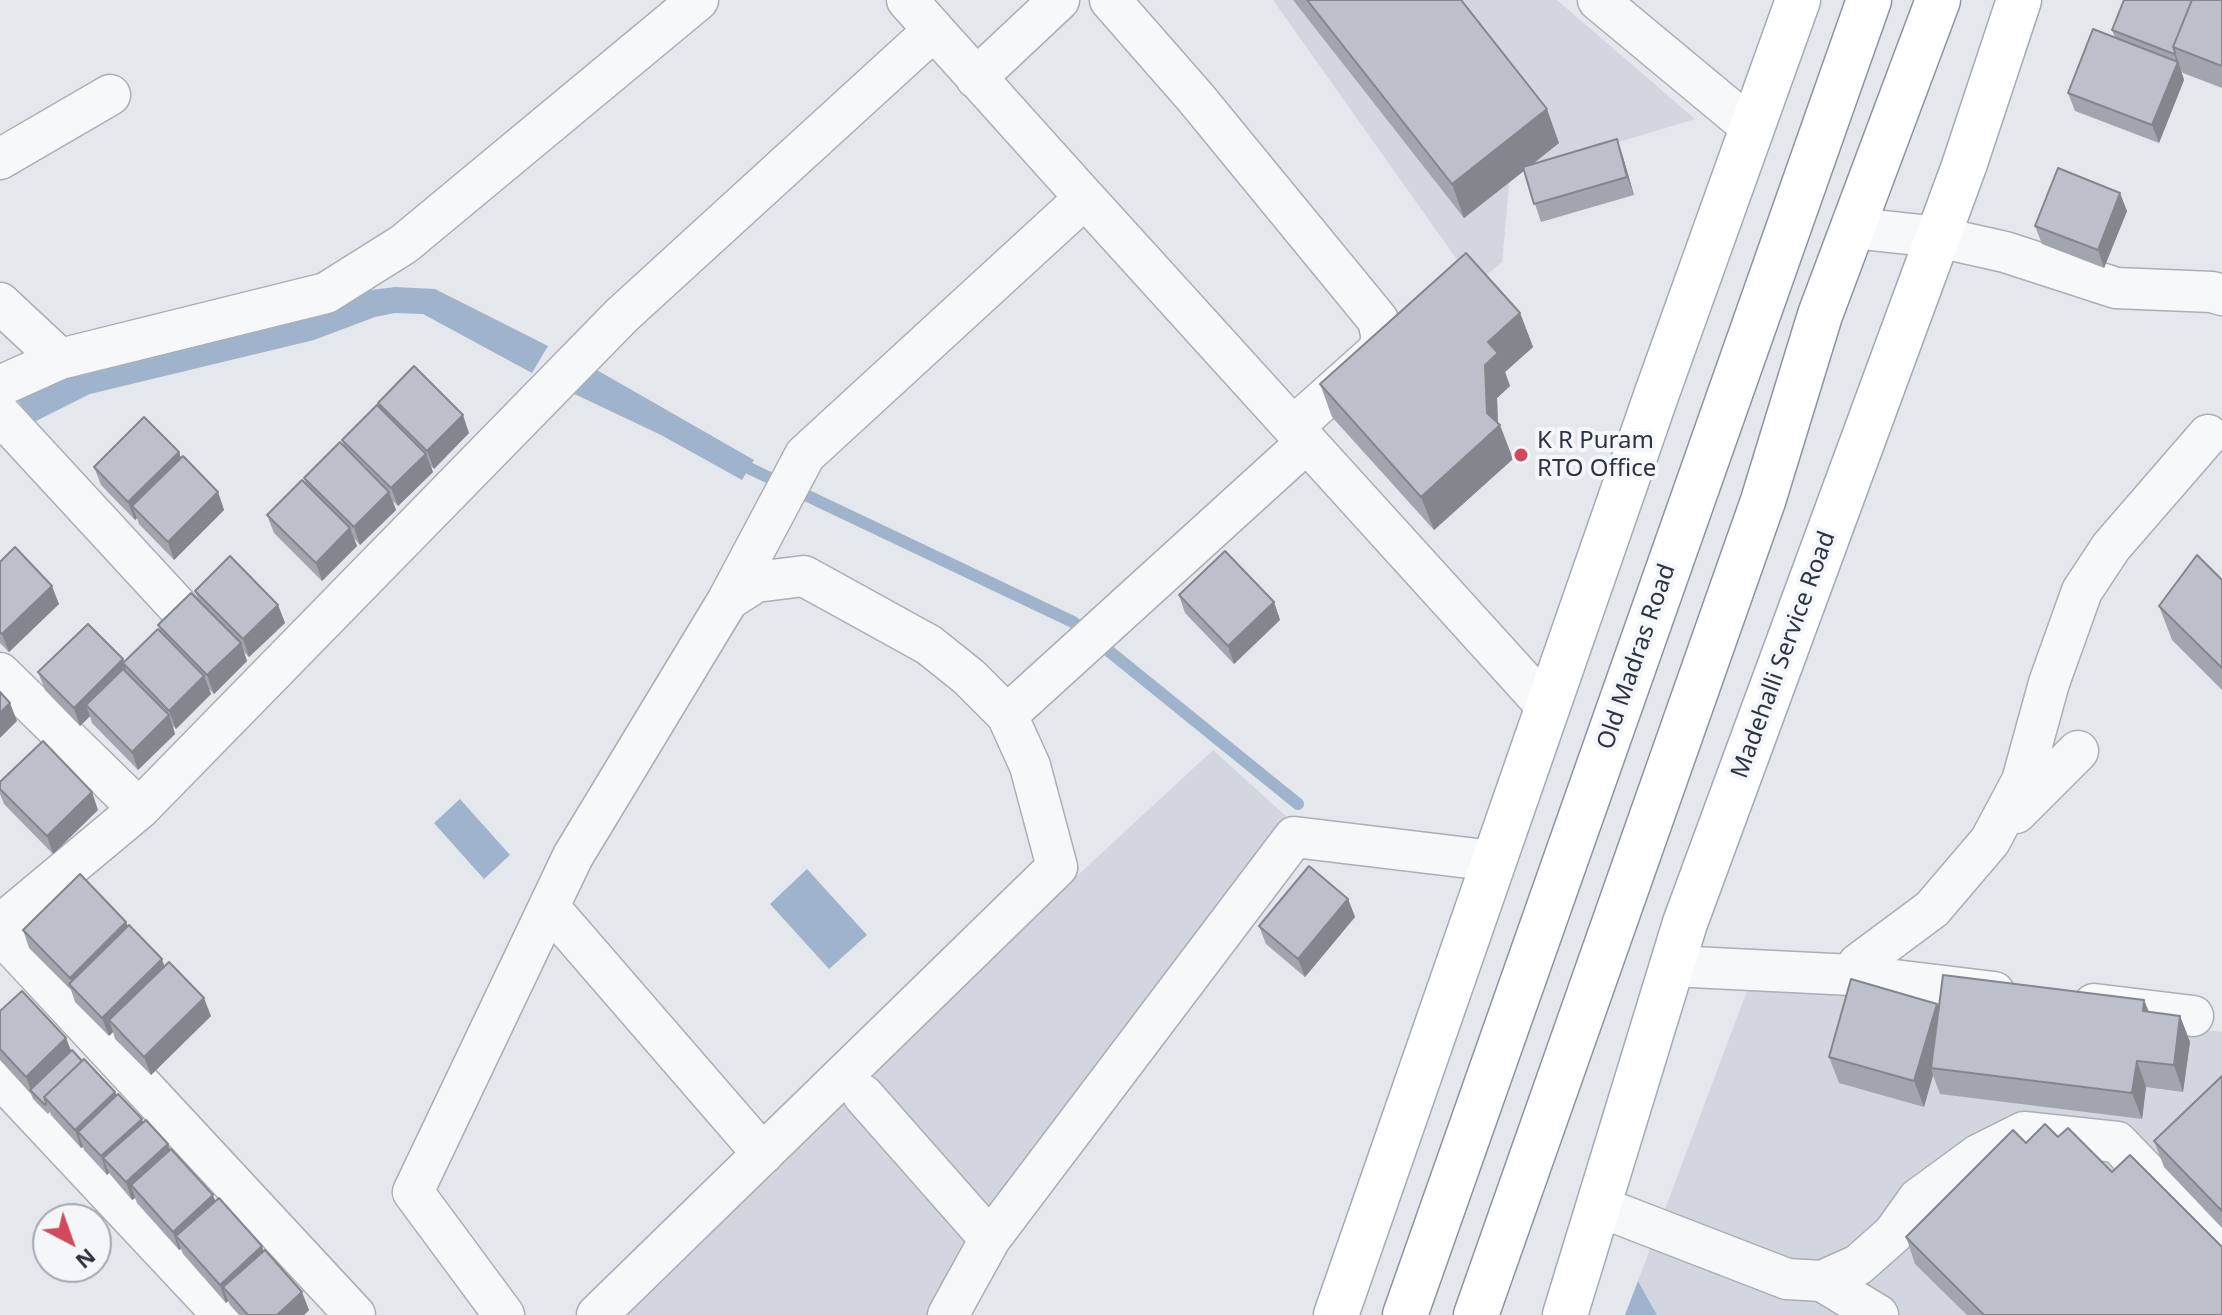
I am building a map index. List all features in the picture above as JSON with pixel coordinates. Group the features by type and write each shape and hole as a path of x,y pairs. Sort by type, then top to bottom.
{"main road":[{"path":"1336,1315 1798,0"},
{"name":"Old Madras Road","path":"1405,1315 1869,0"},
{"path":"1476,1315 1763,501 1820,315 1938,0"},
{"name":"Madehalli Service Road","path":"1565,1315 1685,923 1964,166 2019,0"}],"street":[{"path":"0,386 60,359 326,293 404,244 698,0"},
{"path":"907,0 1548,708"},
{"path":"976,78 1059,0"},
{"path":"1007,715 1299,436 1377,352 1382,339 1378,320 1195,97 1110,0"},
{"path":"1598,0 1752,128"},
{"path":"0,925 139,809 622,315 934,30"},
{"path":"0,159 110,95"},
{"path":"504,1315 413,1192 573,856 728,600 805,455 1085,198"},
{"path":"1854,228 1938,237 2005,252 2116,288 2219,286"},
{"path":"0,303 60,359"},
{"path":"0,414 179,608"},
{"path":"1993,836 2022,781 2049,683 2082,591 2111,547 2208,435"},
{"path":"597,1315 1057,867 1030,766 1007,715 969,677 929,645 804,576 756,582 728,600"},
{"path":"0,673 139,809"},
{"path":"1853,975 1858,964 1932,909 1993,836 2078,751"},
{"path":"948,1315 990,1239 1294,837 1494,861"},
{"path":"549,907 763,1154"},
{"path":"0,933 34,993 355,1315"},
{"path":"1672,966 1853,975 2193,1016"},
{"path":"0,1077 223,1315"},
{"path":"863,1095 990,1239"},
{"path":"1598,1206 1787,1279 1822,1281 1858,1265 1893,1234 1918,1199 1966,1163 2024,1132 2117,1142 2222,1250"},
{"path":"1822,1281 1878,1315"}],"shaded area":[{"path":"1273,0 1557,0 1695,119 1510,175 1502,262 1475,285"},
{"path":"1213,750 1286,816 937,1315 603,1315"},
{"path":"1753,975 2222,1032 2222,1315 1657,1315 1638,1281"}],"water":[{"path":"395,287 435,289 548,346 532,373 423,314 395,313 375,317 314,340 90,394 32,423 17,399 55,378 312,310 371,290"},
{"path":"588,365 754,460 742,480 661,435 566,390"},
{"path":"460,799 510,855 484,879 434,823"},
{"path":"807,869 867,935 829,969 770,904"},
{"path":"1638,1281 1657,1315 1625,1315"}],"building":[{"path":"1307,0 1461,0 1547,109 1452,184"},
{"path":"2124,0 2192,0 2173,47 2174,54 2112,30"},
{"path":"2192,0 2222,0 2222,66 2173,47"},
{"path":"2093,29 2178,62 2152,125 2068,93"},
{"path":"1617,139 1627,177 1534,204 1523,167"},
{"path":"2058,168 2120,193 2098,250 2035,226"},
{"path":"1466,253 1520,313 1488,342 1498,353 1485,365 1487,413 1500,425 1421,497 1320,384"},
{"path":"414,366 463,415 427,451 378,403"},
{"path":"377,405 426,454 391,488 342,440"},
{"path":"144,417 179,452 128,502 94,467"},
{"path":"340,442 389,492 354,527 304,478"},
{"path":"183,456 218,492 168,542 132,506"},
{"path":"302,480 350,528 316,563 267,515"},
{"path":"15,547 52,586 2,634 0,562"},
{"path":"1225,551 1274,602 1228,646 1179,595"},
{"path":"2197,555 2222,580 2222,668 2159,606"},
{"path":"230,556 278,605 243,639 195,591"},
{"path":"191,593 241,643 207,675 158,625"},
{"path":"88,624 123,659 74,708 38,672"},
{"path":"158,629 204,676 169,711 123,663"},
{"path":"123,669 169,715 132,752 86,705"},
{"path":"0,692 10,703 0,713"},
{"path":"43,741 92,792 47,836 0,789 0,782"},
{"path":"1309,866 1348,899 1298,959 1259,926"},
{"path":"80,874 126,922 70,978 23,930"},
{"path":"129,925 162,959 102,1018 69,984"},
{"path":"169,962 204,998 144,1057 109,1020"},
{"path":"1943,975 2144,1000 2143,1011 2180,1016 2174,1065 2137,1061 2132,1093 1931,1068"},
{"path":"1851,979 1937,1004 1914,1081 1829,1057"},
{"path":"22,991 66,1038 26,1077 0,1049 0,1011"},
{"path":"72,1050 82,1061 44,1097 45,1105 30,1090"},
{"path":"84,1059 115,1092 75,1130 44,1097"},
{"path":"2222,1076 2222,1211 2154,1141"},
{"path":"118,1094 142,1119 101,1156 78,1132"},
{"path":"146,1120 168,1144 126,1182 103,1158"},
{"path":"2045,1124 2058,1137 2068,1128 2112,1172 2130,1155 2222,1247 2222,1315 1984,1315 1906,1237 2013,1130 2026,1143"},
{"path":"171,1149 213,1195 173,1232 131,1185"},
{"path":"219,1198 262,1246 220,1285 176,1236"},
{"path":"265,1250 302,1292 277,1315 248,1315 223,1287"}],"waterway":[{"path":"734,461 1073,622 1298,804"}],"place":[{"name":"K R Puram RTO Office","path":"1521,455"}]}
